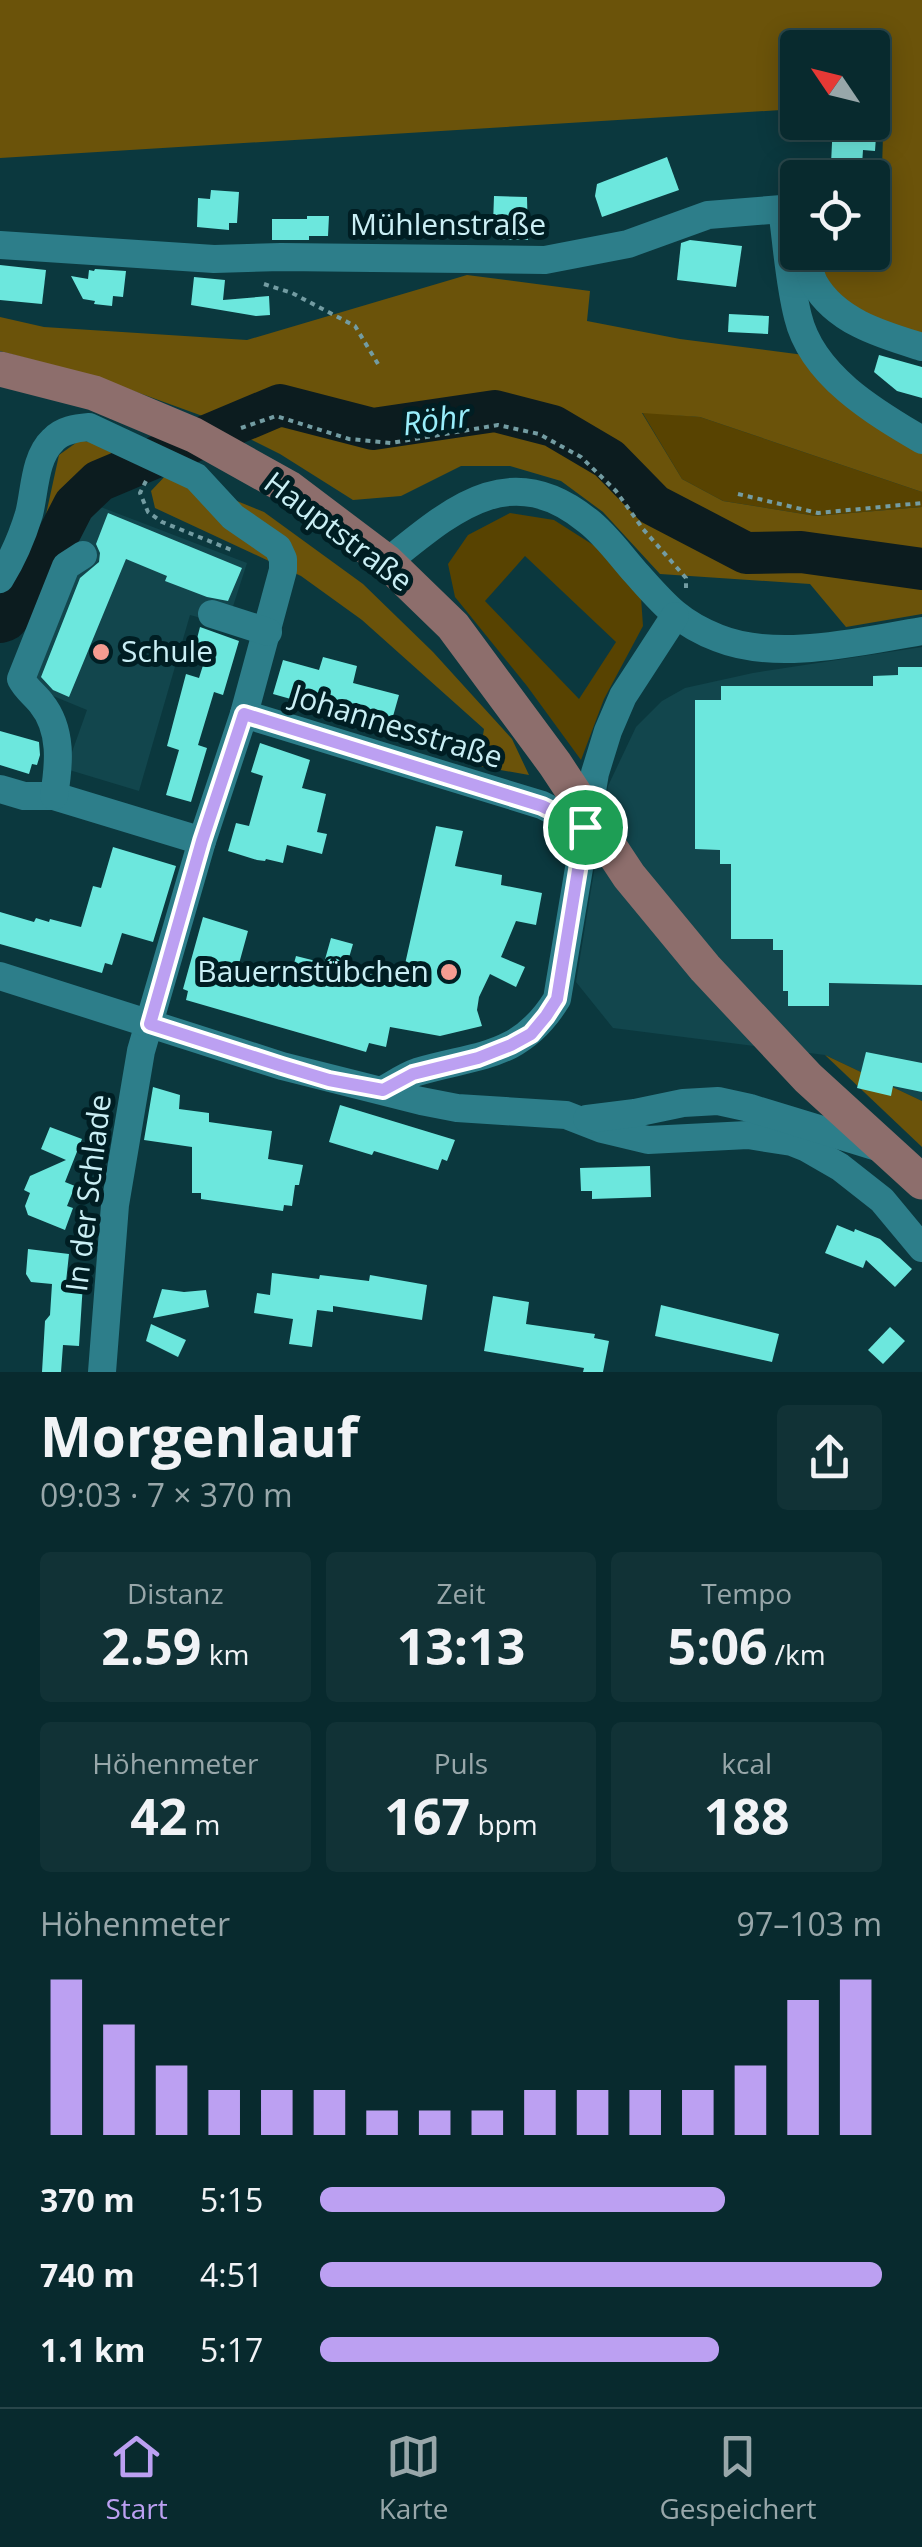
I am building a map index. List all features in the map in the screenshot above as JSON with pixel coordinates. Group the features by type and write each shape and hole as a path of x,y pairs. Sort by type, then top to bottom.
{"main road":[{"name":"Hauptstraße","path":"0,369 94,393 194,435 289,488 388,562 453,626 555,764 629,876 705,968 808,1078 922,1182"}],"street":[{"name":"Mühlenstraße","path":"0,245 214,259 546,260 628,244 708,215 780,209"},
{"path":"791,270 798,320 824,366 875,412 922,440"},
{"path":"810,270 814,283 834,308 874,332 922,347"},
{"path":"0,579 14,558 29,515 42,456 54,439 73,428 89,427 196,477 233,517 266,540"},
{"path":"388,562 449,513 481,498 537,493 558,500 590,523 676,616 713,636 763,648 826,646 922,630"},
{"name":"Johannesstraße","path":"150,1024 280,583 282,559 278,548 266,540"},
{"path":"54,796 59,751 54,730 43,704 21,679 66,566 83,554"},
{"path":"212,614 268,632"},
{"path":"383,1090 413,1074 478,1058 511,1045 531,1034 557,999 594,773 624,696 676,616"},
{"name":"Johannesstraße","path":"244,714 542,806 585,827"},
{"path":"0,790 24,796 54,796 202,841"},
{"path":"0,976 329,1080 458,1108 566,1115 648,1140 748,1134 774,1137 808,1148 840,1167 882,1200 922,1248"},
{"name":"In der Schlade","path":"102,1372 115,1205 141,1052 150,1024"},
{"path":"581,1120 718,1101 888,1150"}],"path":[{"path":"214,259 355,326 378,364"},
{"path":"147,479 140,493 148,512 162,522 232,552 266,540"},
{"path":"738,494 818,513 922,504"}],"shaded area":[{"path":"0,0 922,0 922,340 871,321 826,282 821,270 890,270 890,160 882,160 883,140 890,140 890,30 780,30 780,110 0,158"},
{"path":"467,275 590,291 587,321 680,339 804,355 922,446 922,492 700,417 642,413 682,479 723,501 816,516 922,507 922,614 846,627 810,584 660,574 603,512 561,481 510,466 461,466 401,496 353,500 280,454 208,418 95,377 0,351 0,317 44,327 247,340"},
{"path":"642,412 700,417 922,492 922,507 816,516 723,501 682,479"},
{"path":"80,440 120,449 131,459 92,479 68,501 22,622 0,639 0,597 45,519 59,455"},
{"path":"168,473 264,512 363,584 433,652 512,739 529,775 478,766 484,729 362,620 301,576 155,508 151,491"},
{"name":"Schule","path":"85,501 247,563 227,625 190,615 139,791 66,769 87,710 12,679"},
{"path":"510,513 554,520 598,548 641,597 643,626 604,699 581,760 455,597 448,564 468,535","holes":["525,556 616,642 579,699 485,601"]},
{"path":"922,647 922,1101 825,1055 613,1028 576,982 608,786 636,727 662,701 685,688 753,673"},
{"path":"825,1055 922,1101 922,1147"}],"building":[{"path":"832,140 876,140 875,151 863,150 862,160 831,160"},
{"path":"667,157 679,190 602,217 595,196 597,184"},
{"path":"211,190 239,192 237,223 229,223 229,230 197,227 198,198 210,199"},
{"path":"494,196 527,197 528,240 499,240 499,224 493,224"},
{"path":"329,216 328,236 272,240 272,219"},
{"path":"690,240 742,246 736,287 677,280 681,243"},
{"path":"0,265 46,270 42,304 0,300"},
{"path":"89,270 126,271 123,297 113,296 112,306 83,299 71,276 88,279"},
{"path":"194,277 225,280 223,300 269,296 270,315 191,305"},
{"path":"729,314 769,316 768,334 728,332"},
{"path":"879,355 922,367 922,398 897,391 874,372"},
{"path":"108,513 242,568 228,601 165,581 167,576 126,559 69,697 53,690 41,677 80,578 99,562 96,544"},
{"path":"200,627 239,641 223,695 214,692 198,745 207,748 191,802 166,795 179,750 167,746 186,674 199,678 205,659 207,651 203,662 192,658"},
{"path":"323,657 357,666 353,683 399,695 390,727 273,694 283,660 319,670"},
{"path":"898,667 922,667 922,985 829,983 829,1006 788,1006 788,991 783,991 783,950 773,950 773,939 731,939 731,864 720,864 720,850 695,849 695,700 721,700 721,686 873,686 873,676 898,675"},
{"path":"0,731 39,742 37,765 32,764 29,774 0,765"},
{"path":"260,743 310,760 302,788 326,794 317,832 327,834 322,854 287,845 283,863 228,851 236,823 249,826 263,776 251,772"},
{"path":"436,826 463,831 455,866 502,875 501,885 542,893 536,925 516,921 501,957 525,967 516,987 490,974 477,1010 482,1026 440,1036 390,1027 386,1047 369,1043 366,1052 186,1000 188,991 183,989 203,917 248,931 237,971 288,985 296,956 324,963 331,938 353,944 346,968 401,982"},
{"path":"113,847 176,866 153,942 122,933 112,965 105,963 102,973 0,944 0,912 34,922 36,918 49,922 50,919 81,927 93,886 101,888"},
{"path":"866,1052 922,1063 922,1092 893,1086 891,1096 857,1088"},
{"path":"153,1087 180,1095 179,1109 209,1113 209,1122 272,1131 268,1159 303,1165 292,1206 284,1205 283,1211 201,1199 201,1193 192,1193 192,1147 144,1140"},
{"path":"340,1105 455,1140 447,1161 442,1159 438,1170 329,1142"},
{"path":"50,1127 82,1139 65,1182 75,1186 67,1206 73,1208 65,1230 28,1215 25,1206 30,1193 24,1190 30,1176 66,1160 41,1149"},
{"path":"650,1166 651,1197 592,1199 592,1191 581,1191 580,1168"},
{"path":"837,1225 880,1239 912,1269 895,1287 866,1260 863,1268 825,1253"},
{"path":"28,1249 69,1254 66,1282 83,1283 79,1346 63,1345 61,1372 42,1372 52,1284 31,1282 26,1274"},
{"path":"272,1273 369,1281 370,1275 427,1285 422,1320 333,1306 333,1312 317,1310 312,1347 289,1344 293,1319 254,1313 257,1293 270,1295"},
{"path":"162,1289 206,1290 209,1307 153,1318"},
{"path":"493,1296 529,1302 526,1324 595,1334 594,1338 609,1341 603,1372 583,1372 584,1368 484,1351"},
{"path":"661,1305 779,1334 772,1362 655,1336"},
{"path":"151,1324 186,1340 178,1357 146,1341"},
{"path":"890,1327 905,1341 883,1364 868,1350"}],"waterway":[{"name":"Röhr","path":"0,622 30,591 74,505 99,481 280,405 373,429 495,411 553,426 609,459 654,505 746,553 801,552 922,569"}],"place":[{"name":"Schule","path":"101,652"},
{"name":"Bauernstübchen","path":"449,972"}],"route":[{"path":"244,714 542,806 585,827 557,999 531,1034 511,1045 478,1058 413,1074 383,1090 329,1080 150,1024 202,841 244,714"}]}
